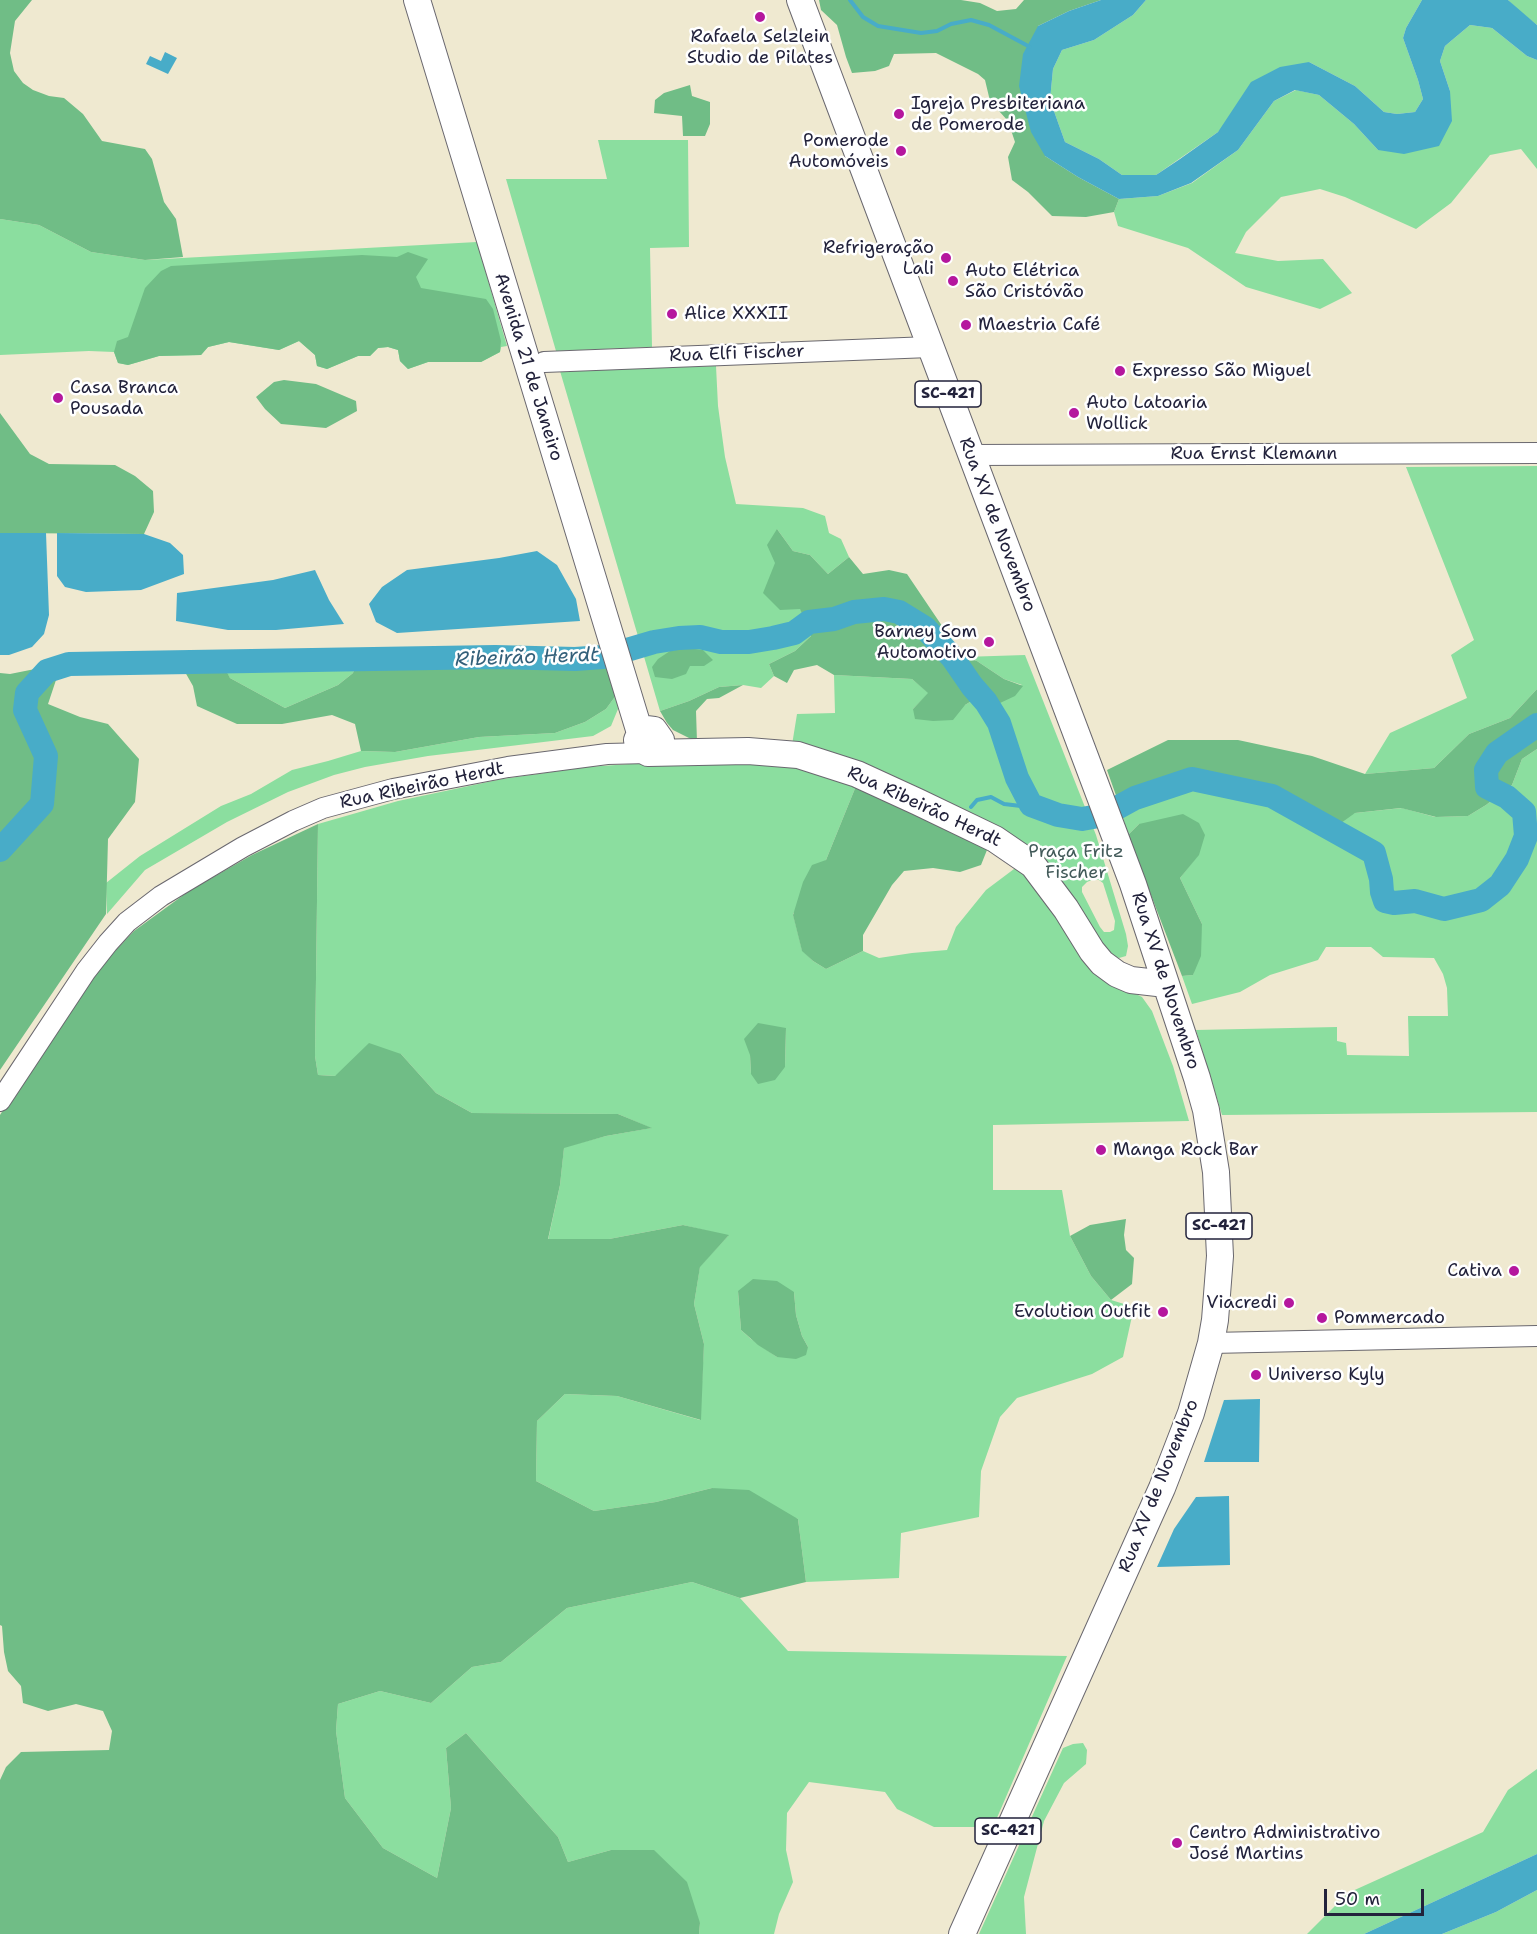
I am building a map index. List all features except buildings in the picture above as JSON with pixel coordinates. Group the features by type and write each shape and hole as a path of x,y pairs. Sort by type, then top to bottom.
{"main road":[{"name":"Avenida 21 de Janeiro","path":"417,0 629,668 648,738"},
{"name":"Avenida 21 de Janeiro","path":"434,0 544,362 620,640"},
{"name":"Rua XV de Novembro","path":"800,0 1116,838 1206,1110 1216,1172 1220,1256 1217,1304 1211,1343 1191,1413 1162,1488 962,1934"},
{"name":"Rua Ribeirão Herdt","path":"648,738 693,752 773,752 798,755 857,774 967,824 1011,848 1033,865 1102,963 1117,974 1131,980 1166,984"}],"street":[{"name":"Rua Elfi Fischer","path":"544,362 930,347"},
{"name":"Rua Ernst Klemann","path":"970,455 1537,453"},
{"name":"Rua Ribeirão Herdt","path":"0,1101 86,971 108,942 127,922 161,896 197,873 293,821 356,798 451,777 607,754 648,738"},
{"path":"1211,1343 1537,1336"}],"green space":[{"path":"0,0 32,0 15,21 10,53 14,71 23,83 49,96 64,98 83,114 102,141 145,149 152,159 164,202 176,219 183,257 145,260 91,252 39,225 0,219"},
{"path":"819,0 961,0 980,3 997,11 1016,9 1024,0 1101,0 1069,11 1038,26 1045,156 1119,199 1114,212 1086,217 1052,216 1012,180 1008,157 1015,142 1008,121 990,101 985,80 978,74 936,53 894,54 889,66 875,71 852,73 837,25 821,10"},
{"path":"1146,0 1422,0 1403,38 1423,99 1415,112 1397,114 1384,112 1355,86 1309,62 1218,132 1156,175 1122,175 1099,159 1065,142 1050,100 1053,69 1062,50 1094,40 1133,15"},
{"path":"1508,0 1537,0 1537,25 1518,10"},
{"path":"1470,25 1492,28 1527,56 1537,60 1537,169 1521,149 1490,155 1451,203 1416,229 1345,197 1320,189 1281,197 1246,232 1235,253 1278,261 1323,259 1352,293 1320,309 1246,287 1188,248 1118,226 1114,212 1119,199 1158,196 1192,183 1238,150 1274,101 1296,90 1319,95 1354,124 1378,150 1450,91 1440,61 1445,46"},
{"path":"690,85 692,96 710,102 710,124 705,136 683,136 682,116 654,113 655,100 664,93"},
{"path":"598,140 688,140 689,247 650,248 652,347 556,351 506,179 607,179"},
{"path":"0,219 39,225 91,252 145,260 477,242 507,346 501,347 500,352 481,362 428,362 408,369 400,361 398,350 388,347 378,348 370,356 358,356 327,369 317,366 315,355 299,341 279,350 229,342 208,347 201,355 159,356 128,365 118,363 114,352 0,355"},
{"path":"408,252 428,259 416,277 421,288 486,299 493,309 501,341 500,352 481,362 428,362 408,369 400,361 398,350 388,347 378,348 370,356 358,356 327,369 317,366 315,355 299,341 279,350 229,342 208,347 201,355 159,356 128,365 118,363 114,352 117,341 128,337 145,288 161,271 171,266 362,255 397,257"},
{"path":"716,366 718,406 725,457 736,504 803,508 825,516 829,533 841,539 849,557 828,574 810,555 793,551 777,529 800,608 811,636 795,651 769,664 774,676 761,688 743,685 719,687 660,711 560,371"},
{"path":"284,380 316,384 356,401 357,411 326,428 281,424 256,397 274,382"},
{"path":"0,413 30,454 49,464 115,465 135,476 153,491 154,512 144,534 0,533"},
{"path":"1537,466 1537,689 1510,718 1469,734 1434,768 1365,774 1390,733 1467,698 1451,655 1474,640 1406,467"},
{"path":"777,529 793,551 810,555 828,574 849,557 863,574 889,570 907,574 963,657 977,661 1004,679 1023,686 1015,696 1000,703 988,691 965,705 953,720 933,721 915,719 913,709 928,693 912,679 834,675 817,665 794,670 787,683 774,676 769,664 795,651 811,636 800,609 780,610 763,593 775,563 767,545"},
{"path":"603,646 617,694 606,709 585,722 555,733 479,737 395,752 361,751 355,724 332,715 282,724 237,724 197,706 193,686 181,665 192,656 218,655 230,678 285,708 338,685 353,673 357,661 389,653 478,649 523,654"},
{"path":"687,648 703,650 713,660 704,666 690,666 686,674 672,679 655,677 652,667 658,659 670,651"},
{"name":"Praça Fritz Fischer","path":"1025,655 1096,835 1126,934 1128,946 1126,956 1119,958 1109,954 1043,860 1030,847 967,815 792,745 797,714 835,713 834,675 912,679 929,693 913,709 965,705 988,691 1022,685 1004,679 977,661 963,657","holes":["1094,879 1103,883 1115,921 1114,930 1110,932 1104,932 1100,927 1082,892 1082,887 1087,882"]},
{"path":"357,661 353,673 338,685 285,708 230,678 221,663"},
{"path":"55,665 58,674 48,704 80,717 108,724 139,759 135,802 108,839 106,914 0,1070 0,673 10,674"},
{"path":"743,685 719,698 707,699 696,711 697,742 673,730 660,711 719,687"},
{"path":"1537,689 1537,749 1522,759 1512,785 1468,816 1436,817 1401,808 1355,813 1334,828 1317,821 1300,805 1271,790 1209,778 1186,777 1119,804 1107,770 1168,740 1238,740 1312,756 1365,774 1434,768 1469,734 1510,718"},
{"path":"617,694 618,709 611,726 593,736 428,756 365,767 334,775 288,792 227,822 145,870 107,914 106,883 140,856 221,806 251,794 292,770 361,751 395,752 479,737 555,733 585,722 606,709"},
{"path":"1537,749 1537,1112 1222,1115 1196,1030 1337,1027 1337,1041 1346,1043 1347,1055 1409,1056 1408,1016 1448,1016 1447,988 1443,974 1434,958 1383,957 1371,947 1326,947 1318,960 1270,975 1240,992 1192,1004 1182,976 1193,975 1202,924 1180,878 1198,855 1139,824 1128,835 1119,804 1186,777 1209,778 1271,790 1300,805 1317,821 1355,813 1402,808 1435,817 1468,816 1512,785 1522,759"},
{"path":"659,762 786,762 856,786 826,860 793,914 802,950 826,969 863,951 879,958 947,950 956,927 986,890 1018,866 1118,985 1142,997 1152,1011 1173,1066 1189,1121 993,1125 993,1190 1062,1190 1070,1236 1091,1276 1111,1300 1134,1307 1123,1357 1092,1374 1017,1398 1000,1417 981,1471 979,1517 901,1533 899,1578 806,1582 798,1519 712,1488 656,1502 594,1511 536,1481 537,1421 565,1394 617,1396 700,1420 704,1344 694,1304 700,1266 728,1236 683,1225 609,1239 548,1240 560,1185 564,1147 651,1128 618,1114 472,1113 436,1093 401,1054 335,1076 318,1075 315,1056 318,824 398,801 502,779 587,767","holes":["786,1028 785,1067 751,1074 750,1055","738,1291 794,1292 796,1315 808,1347 777,1357 751,1339 741,1330"]},
{"path":"856,786 959,833 987,850 981,865 960,872 933,868 904,871 892,885 863,935 863,951 826,969 802,951 793,915 803,882 812,865 826,860"},
{"path":"1183,814 1199,823 1205,835 1199,855 1180,878 1202,924 1201,956 1193,975 1182,976 1128,835 1139,824"},
{"path":"318,824 315,1056 318,1075 335,1076 369,1043 401,1054 436,1093 472,1113 618,1114 652,1128 606,1136 564,1148 560,1185 548,1239 609,1239 683,1225 729,1235 700,1267 694,1304 704,1344 701,1420 617,1396 565,1394 537,1421 536,1481 594,1511 656,1502 712,1488 749,1490 798,1519 806,1582 740,1598 692,1582 567,1608 501,1662 472,1667 431,1703 380,1691 338,1704 336,1731 345,1798 383,1848 437,1878 451,1808 446,1748 466,1733 558,1837 568,1862 611,1850 654,1850 687,1882 700,1923 699,1934 0,1934 0,1780 6,1767 21,1752 109,1750 112,1731 103,1711 76,1704 48,1711 23,1703 21,1686 8,1671 4,1652 2,1626 0,1625 0,1115 81,987 134,931 189,891 252,855"},
{"path":"758,1023 786,1028 785,1067 775,1080 758,1084 751,1074 750,1055 744,1039"},
{"path":"1126,1219 1124,1235 1126,1250 1134,1258 1132,1284 1111,1300 1091,1276 1070,1236 1090,1225"},
{"path":"753,1279 777,1281 794,1292 796,1315 808,1347 806,1355 796,1359 777,1357 758,1345 741,1330 738,1291"},
{"path":"692,1582 740,1598 788,1651 1067,1656 993,1827 934,1827 897,1809 885,1792 809,1782 787,1813 786,1850 793,1882 779,1914 774,1934 699,1934 700,1923 611,1850 568,1862 558,1837 466,1733 446,1748 451,1808 437,1878 383,1848 345,1798 336,1731 338,1704 380,1691 431,1703 472,1667 501,1662 567,1608"},
{"path":"1083,1743 1087,1750 1086,1764 1064,1783 1044,1821 1024,1897 1026,1934 979,1934 1063,1748"},
{"path":"1537,1769 1537,1854 1364,1934 1307,1934 1348,1893 1483,1832 1508,1790"},
{"path":"1537,1890 1537,1934 1442,1934 1496,1912"}],"water":[{"path":"1101,0 1146,0 1133,15 1094,40 1062,50 1053,69 1050,100 1065,142 1099,159 1122,175 1156,175 1180,159 1218,132 1251,82 1280,67 1309,62 1355,86 1384,112 1397,114 1415,112 1423,99 1403,38 1422,0 1508,0 1537,25 1537,60 1527,56 1492,28 1470,25 1445,46 1440,61 1450,91 1452,121 1439,146 1404,154 1378,150 1354,124 1319,95 1295,90 1274,101 1238,150 1191,183 1158,196 1119,199 1045,156 1031,132 1019,86 1023,54 1038,26 1069,11"},
{"path":"165,52 177,58 168,74 146,64 150,56 161,61"},
{"path":"0,533 46,533 49,615 44,634 32,647 9,655 0,655"},
{"path":"57,533 144,534 170,543 183,555 184,574 141,590 86,592 65,587 57,576"},
{"path":"537,551 557,565 576,599 580,621 397,633 376,622 369,604 382,587 407,570"},
{"path":"315,570 329,600 344,624 276,630 228,630 176,621 177,593 273,580"},
{"path":"1260,1399 1259,1462 1204,1462 1224,1400"},
{"path":"1229,1496 1230,1565 1157,1567 1174,1529 1196,1497"},
{"path":"1537,1854 1537,1890 1496,1912 1442,1934 1364,1934"}],"waterway":[{"path":"850,0 863,17 878,26 921,33 937,31 951,24 971,20 989,25 1030,47"},
{"name":"Ribeirão Herdt","path":"0,850 42,804 46,756 25,710 27,693 47,671 69,664 495,657 575,659 603,657 654,642 679,638 700,637 721,642 749,642 794,633 809,622 834,619 854,612 884,609 899,612 925,628 952,657 986,702 999,723 1017,778 1031,805 1058,815 1082,819 1104,815 1135,798 1192,779 1272,796 1374,853 1385,901 1394,903 1415,901 1444,909 1481,900 1500,885 1517,859 1526,836 1524,812 1507,797 1487,787 1486,770 1497,753 1537,725"},
{"path":"971,807 977,800 991,797 1004,804 1031,805"}],"place":[{"name":"Rafaela Selzlein Studio de Pilates","path":"760,17"},
{"name":"Igreja Presbiteriana de Pomerode","path":"899,114"},
{"name":"Pomerode Automóveis","path":"901,151"},
{"name":"Refrigeração Lali","path":"946,258"},
{"name":"Auto Elétrica São Cristóvão","path":"953,281"},
{"name":"Alice XXXII","path":"672,314"},
{"name":"Maestria Café","path":"966,325"},
{"name":"Expresso São Miguel","path":"1120,371"},
{"name":"Casa Branca Pousada","path":"58,398"},
{"name":"Auto Latoaria Wollick","path":"1074,413"},
{"name":"Barney Som Automotivo","path":"989,642"},
{"name":"Manga Rock Bar","path":"1101,1150"},
{"name":"Cativa","path":"1514,1271"},
{"name":"Viacredi","path":"1289,1303"},
{"name":"Evolution Outfit","path":"1163,1312"},
{"name":"Pommercado","path":"1322,1318"},
{"name":"Universo Kyly","path":"1256,1375"},
{"name":"Centro Administrativo José Martins","path":"1177,1843"}]}
